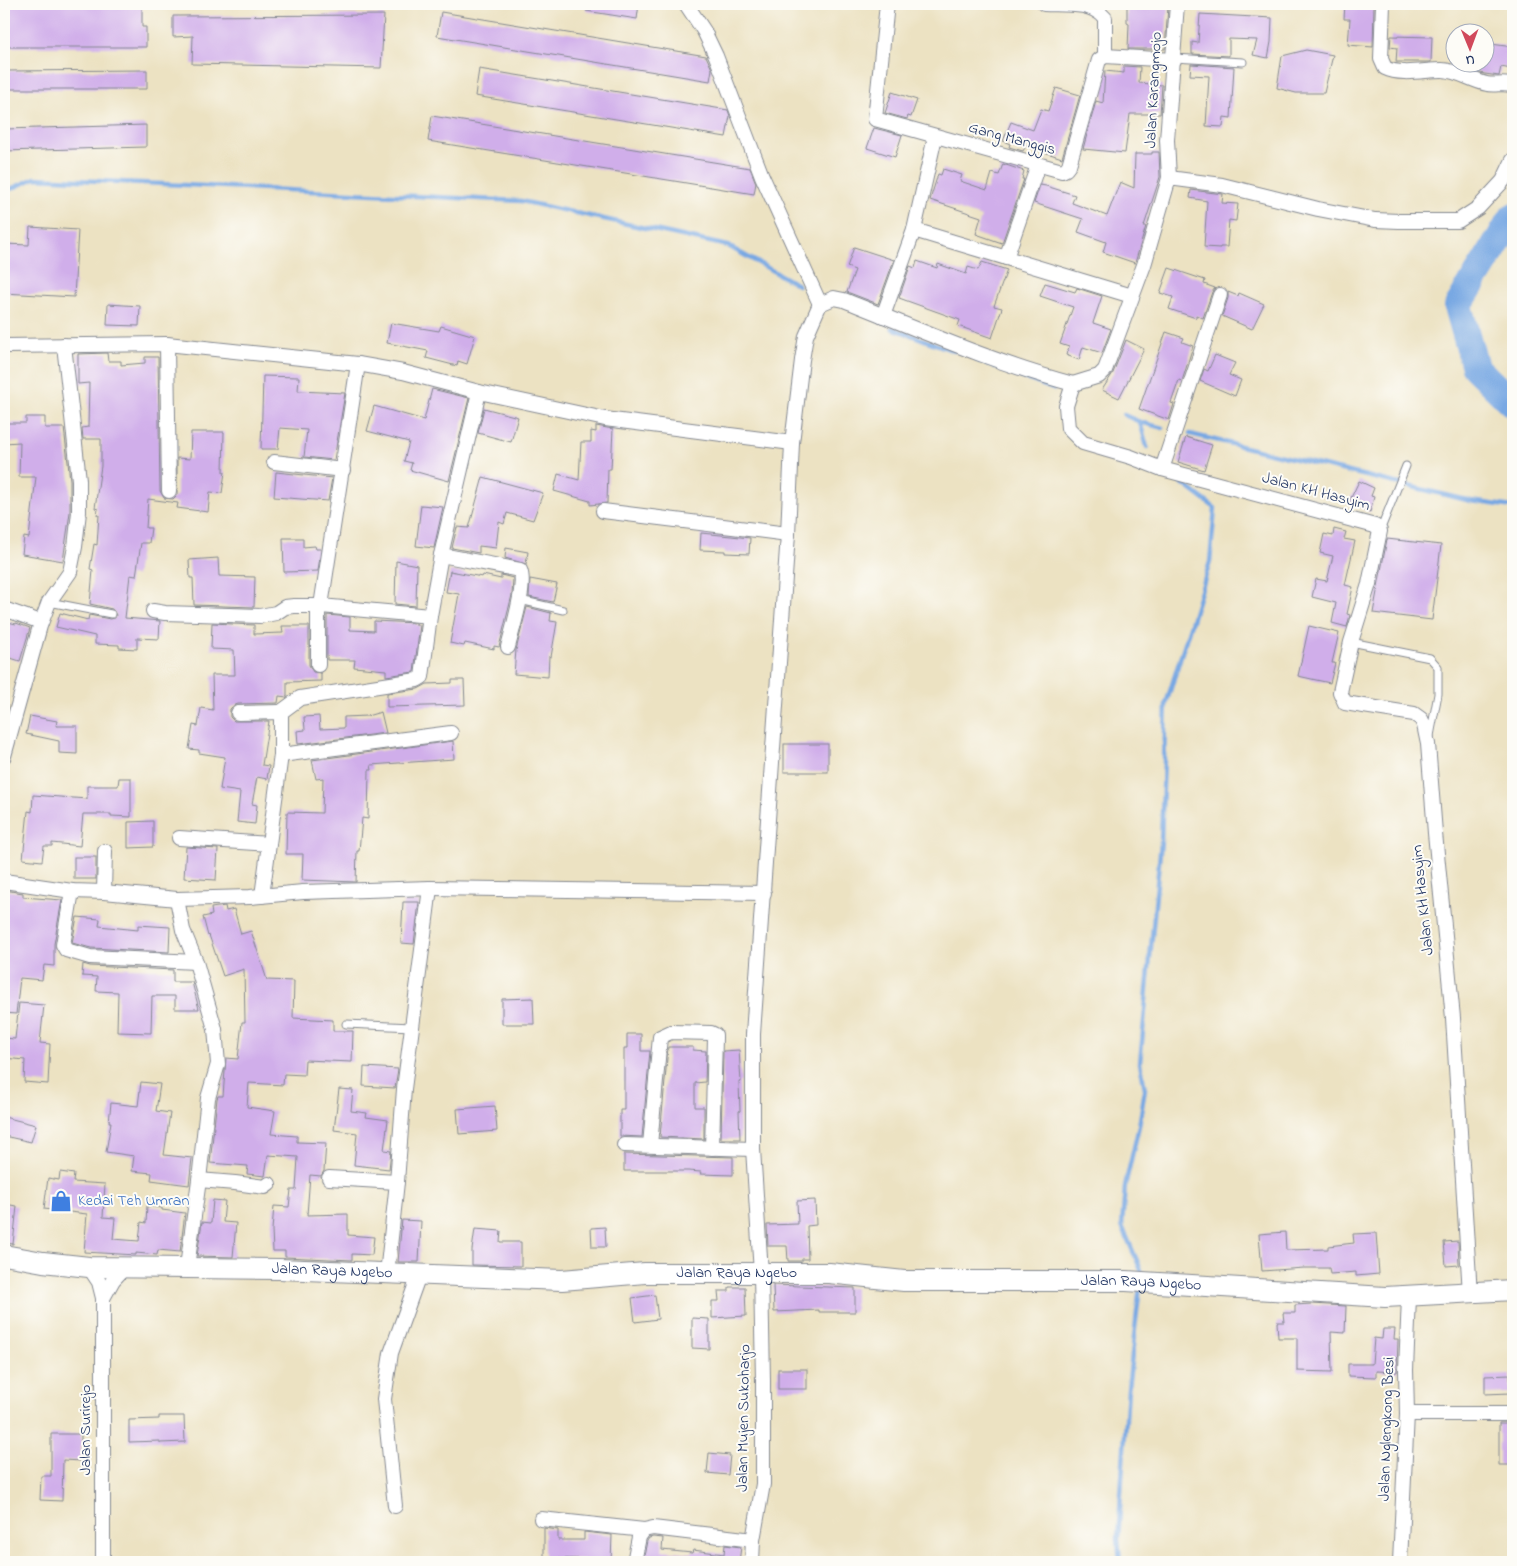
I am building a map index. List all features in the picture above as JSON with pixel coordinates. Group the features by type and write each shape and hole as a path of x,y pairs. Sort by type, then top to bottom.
{"street":[{"path":"686,4 704,31 716,56 762,176 820,304 834,298 844,300 964,348 1073,384 1099,376 1105,370 1144,265 1169,178 1222,185 1318,209 1374,220 1458,221 1478,208 1508,183 1513,160"},
{"name":"Gang Manggis","path":"887,4 875,118 1062,171 1066,170 1069,165 1099,60 1105,56"},
{"path":"1044,4 1088,6 1100,11 1105,18 1105,56 1174,59"},
{"name":"Jalan Karangmojo","path":"1169,178 1167,140 1177,4"},
{"path":"1384,4 1381,59 1384,68 1391,71 1421,72 1444,70 1488,84 1509,84 1513,86"},
{"path":"883,316 914,230 935,136"},
{"path":"1006,258 1038,165"},
{"path":"914,230 1132,296"},
{"path":"1162,469 1220,295"},
{"name":"Jalan Mujen Sukoharjo","path":"752,1562 753,1540 763,1484 764,1381 761,1273 753,1149 753,1034 788,534 792,443 806,336 820,304"},
{"path":"4,346 167,344 358,364 403,372 479,392 605,419 792,443"},
{"path":"167,344 169,491"},
{"path":"4,756 8,727 41,622 49,602 70,572 75,547 79,512 79,480 64,345"},
{"path":"318,665 319,606 343,470 358,364"},
{"name":"Jalan KH Hasyim","path":"1073,384 1066,406 1068,428 1083,443 1131,457 1162,469 1375,526 1380,531 1340,692 1345,703 1414,714 1421,719 1428,744 1434,834 1453,1018 1470,1294"},
{"path":"238,713 281,712 300,698 417,680 422,677 441,555 479,392"},
{"path":"274,462 343,470"},
{"path":"604,511 788,534"},
{"path":"441,555 520,570 522,577 520,600 508,647"},
{"path":"153,611 260,616 276,613 285,607 319,606 430,616"},
{"path":"4,609 41,622"},
{"path":"262,896 281,755 281,712"},
{"path":"281,755 451,733"},
{"path":"179,838 269,844"},
{"path":"104,892 105,851"},
{"path":"4,881 72,891 104,892 177,900 303,892 430,888 764,893"},
{"path":"387,1274 397,1182 404,1089 430,888"},
{"path":"72,891 63,945 66,950 90,956 196,962"},
{"path":"177,900 183,930 196,962 215,1029 218,1064 208,1098 187,1268"},
{"path":"650,1145 660,1037 671,1032 711,1033 715,1036 712,1148"},
{"path":"624,1145 753,1149"},
{"path":"329,1178 397,1182"},
{"path":"199,1180 234,1182 262,1187 269,1184"},
{"name":"Jalan Raya Ngebo","path":"4,1255 89,1267 279,1269 562,1280 645,1273 829,1273 904,1281 1126,1281 1280,1292 1409,1297 1513,1290"},
{"name":"Jalan Surirejo","path":"89,1267 99,1282 103,1298 103,1562"},
{"path":"103,1298 113,1280 125,1267"},
{"path":"395,1506 384,1399 391,1353 419,1275"},
{"name":"Jalan Nglengkong Besi","path":"1400,1562 1407,1414 1406,1370 1409,1297"},
{"path":"1407,1414 1513,1414"},
{"path":"541,1520 644,1530 653,1528 753,1540"},
{"path":"634,1562 639,1537 644,1530"}],"lane":[{"path":"1174,59 1243,62"},
{"path":"1380,531 1406,466"},
{"path":"520,600 564,610"},
{"path":"49,602 111,614"},
{"path":"1351,642 1430,658 1438,667 1438,694 1428,744"},
{"path":"346,1024 412,1027"}],"building":[{"path":"4,4 142,4 142,27 146,27 146,47 4,47"},
{"path":"587,4 639,4 637,19 586,11"},
{"path":"1127,4 1168,6 1165,49 1128,49 1129,24 1127,23"},
{"path":"1345,4 1374,4 1373,47 1348,45 1350,19 1344,19"},
{"path":"441,12 706,56 712,69 710,81 437,36"},
{"path":"1200,14 1272,18 1268,58 1253,55 1257,40 1229,39 1229,56 1192,54 1192,42 1198,43"},
{"path":"384,15 381,68 192,64 193,36 173,37 173,16"},
{"path":"1391,36 1432,37 1431,62 1396,62 1397,48 1390,47"},
{"path":"1494,44 1513,47 1511,69 1501,67 1499,76 1477,72 1494,72"},
{"path":"1306,50 1333,55 1324,93 1296,93 1277,88 1282,56"},
{"path":"1191,64 1234,67 1231,118 1224,117 1223,127 1206,126 1209,76 1190,75"},
{"path":"1124,66 1140,67 1139,83 1162,85 1160,114 1130,114 1125,153 1083,149 1096,101 1103,103 1105,71 1124,73"},
{"path":"479,69 728,110 730,116 726,137 475,96"},
{"path":"147,70 147,89 4,89 4,71"},
{"path":"1056,88 1080,95 1062,158 1026,146 1023,151 1009,147 1010,144 1003,141 1011,122 1033,130 1041,109 1048,111"},
{"path":"892,92 917,100 911,117 908,116 907,119 885,113"},
{"path":"432,116 750,168 756,183 754,194 428,141"},
{"path":"146,125 146,147 4,151 4,129"},
{"path":"874,128 902,135 895,157 867,148"},
{"path":"1152,152 1159,152 1160,177 1144,226 1146,226 1135,263 1103,252 1106,242 1078,232 1083,219 1034,203 1040,185 1046,186 1075,195 1072,203 1107,216 1120,182 1134,188 1135,154 1152,154"},
{"path":"1003,164 1024,171 1022,179 1024,179 1002,243 976,234 981,217 930,200 938,174 941,175 943,169 962,175 960,181 987,190 992,173 999,175"},
{"path":"1191,190 1223,194 1222,203 1238,204 1236,221 1229,220 1227,247 1204,247 1207,201 1190,198"},
{"path":"30,227 78,230 74,297 4,293 4,244 29,245"},
{"path":"854,247 894,260 878,304 847,292 855,270 847,267"},
{"path":"917,261 937,268 938,264 966,274 968,267 978,270 982,262 1007,270 994,306 1002,308 992,338 958,326 960,320 899,298 910,266 915,268"},
{"path":"1169,268 1205,280 1204,284 1215,288 1203,318 1196,315 1196,318 1169,309 1173,297 1160,293"},
{"path":"1045,283 1075,292 1077,288 1102,296 1093,323 1111,329 1102,353 1083,347 1079,360 1066,355 1069,347 1060,344 1073,307 1040,296"},
{"path":"1228,292 1238,296 1239,293 1264,304 1252,329 1222,316"},
{"path":"108,304 140,306 139,326 107,325"},
{"path":"391,323 439,331 441,326 475,336 467,364 458,361 457,366 426,358 428,351 387,343"},
{"path":"1166,332 1184,338 1182,342 1193,346 1182,381 1179,380 1171,403 1174,404 1169,420 1139,409"},
{"path":"1126,340 1144,349 1119,398 1102,390 1113,373"},
{"path":"107,353 108,361 121,361 121,365 145,363 145,357 158,357 160,491 164,498 173,499 177,495 177,458 190,459 191,432 224,432 223,472 225,472 222,493 210,492 208,512 177,508 178,503 148,499 146,528 151,528 149,543 141,543 136,576 130,575 125,618 160,621 159,639 137,638 137,649 119,648 119,645 95,644 95,636 56,627 60,613 88,620 89,615 110,619 115,618 116,615 112,609 90,604 93,570 90,569 94,544 97,545 99,515 97,515 98,509 95,508 101,466 101,439 83,439 82,428 88,427 89,383 78,384 78,354"},
{"path":"1215,355 1235,363 1229,375 1241,380 1235,396 1200,381 1204,369 1208,371"},
{"path":"263,376 299,377 298,391 345,393 334,460 304,457 307,430 280,428 278,449 261,449"},
{"path":"432,389 469,398 449,481 410,470 412,463 404,461 409,442 367,431 374,406 424,420"},
{"path":"484,408 518,417 511,442 478,433"},
{"path":"26,417 45,417 45,428 64,428 70,480 70,512 63,561 22,554 24,537 29,538 36,477 19,477 20,442 4,443 4,423 26,423"},
{"path":"596,426 613,429 611,469 608,469 607,503 590,505 590,501 554,491 558,474 579,480 581,442 591,442 591,431 596,432"},
{"path":"1186,437 1212,445 1204,470 1178,462"},
{"path":"276,472 332,478 328,501 274,497"},
{"path":"483,477 543,493 533,520 507,513 504,524 499,522 496,548 479,546 479,553 452,548 457,527 469,528"},
{"path":"1359,481 1374,488 1371,496 1374,497 1370,512 1349,502"},
{"path":"421,505 443,507 434,548 416,546"},
{"path":"1334,529 1346,532 1344,539 1355,541 1345,585 1353,587 1347,614 1350,615 1347,627 1332,623 1336,603 1312,597 1316,579 1327,581 1333,556 1320,553 1324,534 1333,536"},
{"path":"701,533 750,538 749,554 700,550"},
{"path":"283,538 303,538 303,547 315,546 316,549 321,549 318,571 284,572"},
{"path":"1387,539 1441,545 1432,620 1373,613"},
{"path":"506,548 528,552 526,564 505,558"},
{"path":"218,558 219,576 255,577 254,607 194,605 193,578 190,578 189,560"},
{"path":"396,561 417,565 416,606 395,604"},
{"path":"450,571 482,577 483,575 501,579 501,575 513,578 512,595 499,647 494,646 494,649 465,643 464,646 450,643 459,594 446,592"},
{"path":"530,579 557,584 553,602 529,597"},
{"path":"527,607 551,613 550,621 557,622 551,657 549,656 548,677 514,674 516,650"},
{"path":"327,615 350,617 350,630 374,631 374,621 416,623 416,625 420,625 414,672 386,676 386,670 354,667 355,660 327,660"},
{"path":"4,621 30,628 20,661 4,656"},
{"path":"212,623 254,625 254,634 283,633 282,626 309,626 309,665 313,672 321,673 321,681 287,682 287,697 279,696 278,703 238,704 230,709 230,717 234,721 269,721 262,765 269,766 267,779 257,777 252,804 257,805 255,824 237,822 240,792 220,789 225,757 199,753 199,750 189,749 193,725 198,726 201,708 213,710 212,675 235,675 234,650 211,649"},
{"path":"1309,626 1339,633 1332,663 1335,663 1330,683 1298,676"},
{"path":"452,680 464,680 465,705 387,707 387,693 418,689 427,684 452,683"},
{"path":"381,712 386,733 298,744 297,731 305,730 304,717 319,716 320,729 344,728 344,717 367,716"},
{"path":"30,716 57,721 56,726 77,726 77,754 59,753 59,741 26,734"},
{"path":"453,741 454,759 371,765 372,770 369,770 368,819 362,818 359,851 357,851 356,882 302,880 303,854 286,854 287,812 322,813 323,778 316,779 312,760"},
{"path":"784,744 828,744 828,772 784,772"},
{"path":"119,778 131,778 131,817 111,816 111,814 83,814 80,846 52,843 52,846 44,846 42,861 23,859 28,811 32,812 33,795 87,799 87,786 118,786"},
{"path":"153,821 153,847 128,848 128,822"},
{"path":"186,847 218,849 216,880 184,878"},
{"path":"74,857 96,857 96,879 74,879"},
{"path":"4,890 23,893 23,897 62,900 54,944 54,966 44,965 42,980 20,978 16,1014 4,1013"},
{"path":"403,902 419,902 414,944 401,943"},
{"path":"225,906 226,911 234,909 241,934 251,931 267,980 294,981 293,1018 333,1020 333,1031 353,1031 352,1062 305,1060 304,1075 284,1074 283,1085 249,1083 247,1107 275,1111 271,1134 297,1136 297,1142 326,1143 324,1171 321,1176 310,1175 307,1215 348,1214 348,1235 374,1237 372,1255 352,1254 352,1260 285,1257 285,1251 273,1251 274,1206 289,1207 291,1190 296,1190 298,1157 268,1155 265,1176 247,1174 248,1166 210,1163 217,1099 218,1096 223,1096 226,1058 238,1059 242,1022 245,1022 244,969 223,976 203,917 212,915 211,908"},
{"path":"77,917 100,919 99,926 138,930 138,925 170,927 169,952 91,948 72,943"},
{"path":"83,964 90,966 173,970 173,982 192,982 199,1009 175,1009 175,996 152,996 151,1033 117,1032 118,992 96,991 97,977 82,976"},
{"path":"533,998 534,1024 502,1024 502,999"},
{"path":"19,1003 44,1005 40,1043 50,1044 48,1084 24,1082 25,1060 4,1058 4,1038 15,1039"},
{"path":"627,1034 641,1034 641,1051 650,1051 642,1137 620,1136 620,1110 624,1110 624,1048 627,1048"},
{"path":"668,1047 693,1047 693,1050 706,1051 705,1082 695,1083 695,1107 704,1107 704,1139 660,1137"},
{"path":"739,1050 741,1082 739,1082 740,1139 721,1139 723,1051"},
{"path":"364,1067 398,1069 395,1088 363,1086"},
{"path":"141,1082 160,1084 156,1111 170,1113 164,1155 192,1158 189,1185 151,1180 152,1173 132,1171 134,1156 106,1152 111,1122 109,1122 111,1103 138,1106"},
{"path":"339,1089 353,1090 351,1111 367,1113 366,1117 388,1120 384,1150 391,1151 389,1169 354,1165 357,1133 334,1130"},
{"path":"495,1106 497,1131 459,1134 457,1109"},
{"path":"4,1117 36,1125 31,1142 4,1136"},
{"path":"624,1154 733,1157 733,1175 700,1174 701,1172 688,1171 624,1171"},
{"path":"60,1172 74,1174 73,1182 105,1184 103,1217 115,1218 113,1239 139,1241 141,1222 146,1223 147,1206 185,1213 180,1252 158,1250 157,1255 136,1253 136,1255 84,1252 87,1214 44,1209 48,1178 59,1180"},
{"path":"213,1200 225,1201 223,1222 236,1223 233,1257 197,1256 202,1222 211,1223"},
{"path":"815,1200 816,1225 807,1226 808,1259 788,1261 787,1246 768,1246 767,1225 798,1224 797,1201"},
{"path":"4,1204 17,1206 13,1244 4,1243"},
{"path":"402,1220 421,1221 419,1262 398,1262"},
{"path":"605,1227 606,1247 592,1247 591,1228"},
{"path":"475,1229 501,1231 500,1242 521,1242 521,1266 472,1265"},
{"path":"1285,1232 1286,1250 1328,1249 1328,1246 1354,1243 1353,1234 1376,1233 1379,1274 1356,1276 1356,1272 1330,1274 1329,1268 1262,1271 1259,1234"},
{"path":"1458,1241 1459,1265 1446,1266 1444,1242"},
{"path":"773,1285 855,1288 855,1312 819,1312 819,1310 774,1312"},
{"path":"729,1287 745,1287 746,1316 712,1318 712,1301 719,1301 718,1291 729,1291"},
{"path":"655,1295 658,1319 635,1322 632,1298"},
{"path":"1295,1305 1346,1306 1345,1333 1331,1332 1332,1372 1297,1371 1297,1338 1278,1338 1277,1322 1284,1322 1283,1313 1295,1313"},
{"path":"692,1318 709,1319 709,1349 692,1348"},
{"path":"1383,1329 1395,1329 1394,1339 1398,1339 1397,1372 1376,1371 1376,1377 1348,1376 1348,1364 1372,1364 1374,1338 1382,1339"},
{"path":"778,1369 807,1369 807,1389 778,1389"},
{"path":"1510,1375 1510,1393 1485,1394 1485,1376"},
{"path":"159,1416 184,1416 185,1442 129,1442 129,1420 159,1419"},
{"path":"1499,1423 1513,1423 1511,1452 1513,1452 1513,1465 1499,1465"},
{"path":"51,1434 81,1434 81,1461 63,1460 62,1501 40,1500 41,1476 51,1476"},
{"path":"709,1453 730,1455 728,1475 707,1473"},
{"path":"544,1528 558,1530 558,1540 584,1540 584,1532 612,1535 611,1562 584,1562 584,1559 544,1558"},
{"path":"653,1537 663,1538 662,1550 692,1553 693,1550 724,1554 725,1545 741,1547 739,1562 643,1562 647,1541"}],"waterway":[{"path":"4,192 35,178 521,201 728,246 798,285"},
{"path":"1513,217 1458,306 1475,367 1513,404"},
{"path":"892,328 954,351"},
{"path":"977,360 1053,389"},
{"path":"1124,415 1140,422 1163,428"},
{"path":"1140,422 1147,447"},
{"path":"1190,434 1471,501 1513,507"},
{"path":"1141,1276 1141,1270 1122,1226 1125,1186 1139,1126 1145,1089 1140,1063 1161,842 1166,704 1210,562 1215,508 1174,477"},
{"path":"1120,1562 1118,1539 1128,1389 1140,1286"}],"place":[{"name":"Kedai Teh Umran","path":"61,1201"}]}
